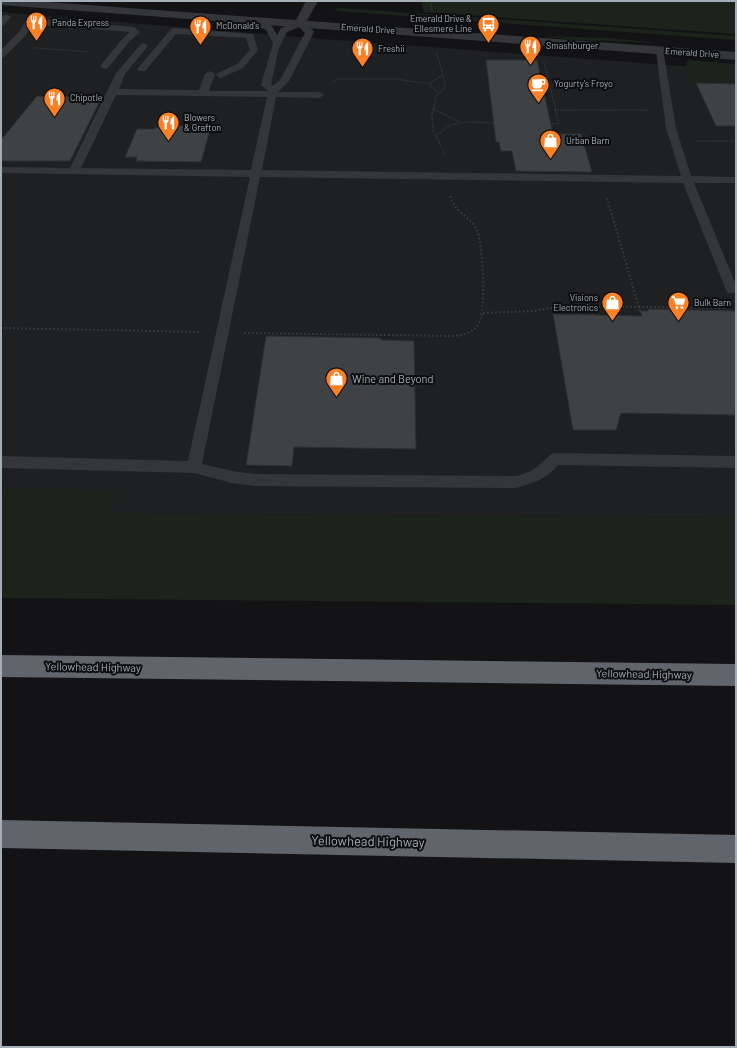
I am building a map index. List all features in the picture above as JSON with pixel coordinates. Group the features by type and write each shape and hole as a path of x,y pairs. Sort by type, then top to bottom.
{"highway":[{"name":"Yellowhead Highway","path":"1,666 736,675"},
{"name":"Yellowhead Highway","path":"1,834 736,849"}],"street":[{"path":"134,1 264,10"},
{"path":"300,24 312,1"},
{"name":"Emerald Drive","path":"1,2 736,56"},
{"name":"Emerald Drive","path":"292,12 410,21"}],"lane":[{"path":"251,21 269,28 277,43"},
{"path":"1,55 31,23 43,22 134,30 136,32 134,35 126,40 105,66"},
{"path":"194,467 272,93 284,81 310,32 300,24 284,30 277,43 266,85 272,93"},
{"path":"142,69 174,31 250,36 254,50 240,66 221,75"},
{"path":"74,171 121,73 144,46"},
{"path":"660,51 667,110 686,179 732,290"},
{"path":"203,93 210,74"},
{"path":"113,92 272,93 319,95"},
{"path":"1,170 736,180"},
{"path":"1,462 194,467 232,477 254,480 516,482 534,478 548,468 554,459 736,462"}],"path":[{"path":"431,1 432,13"},
{"path":"10,46 115,54"},
{"path":"437,52 445,83 444,88 438,92 436,96 433,109 433,130 451,167 452,176 450,197 454,207 476,229 481,248 483,313 474,330 469,334 445,336"},
{"path":"436,136 450,125 461,123 499,122 559,124 544,59"},
{"path":"438,92 431,86 431,82 443,75"},
{"path":"433,109 461,123"},
{"path":"555,110 667,110"},
{"path":"693,141 736,141"},
{"path":"601,178 640,311"},
{"path":"483,313 545,310 562,306 728,308"}],"shaded area":[{"path":"422,1 736,1 736,34 423,12"},
{"path":"341,8 736,36 736,40 336,11 335,9"},
{"path":"1,12 323,39 736,70 736,518 110,513 1,509"},
{"path":"541,36 608,38 661,43 576,40"},
{"path":"688,60 736,64 736,82 688,81 686,64"},
{"path":"1,475 7,475 2,488 114,490 111,513 736,518 736,605 1,598"}],"building":[{"path":"486,60 537,60 553,134 581,134 592,172 516,171 512,151 501,151 499,142 496,142"},
{"path":"696,83 736,84 736,126 716,126"},
{"name":"Chipotle","path":"37,96 102,97 70,161 1,161 1,140"},
{"name":"Blowers & Grafton","path":"176,124 192,130 210,130 201,162 136,161 137,157 125,157 137,129 153,129 164,125"},
{"path":"648,309 736,311 736,415 621,413 616,430 573,430 553,314 642,316 640,311 648,311"},
{"name":"Wine and Beyond","path":"266,336 381,338 381,340 414,341 416,449 294,447 292,466 246,465"}],"place":[{"name":"Panda Express","path":"37,42"},
{"name":"Emerald Drive & Ellesmere Line","path":"488,44"},
{"name":"McDonald's","path":"201,46"},
{"name":"Smashburger","path":"531,66"},
{"name":"Freshii","path":"363,68"},
{"name":"Yogurty's Froyo","path":"539,104"},
{"name":"Chipotle","path":"55,118"},
{"name":"Blowers & Grafton","path":"168,142"},
{"name":"Urban Barn","path":"551,160"},
{"name":"Visions Electronics","path":"613,322"},
{"name":"Bulk Barn","path":"678,322"},
{"name":"Wine and Beyond","path":"336,398"}]}
